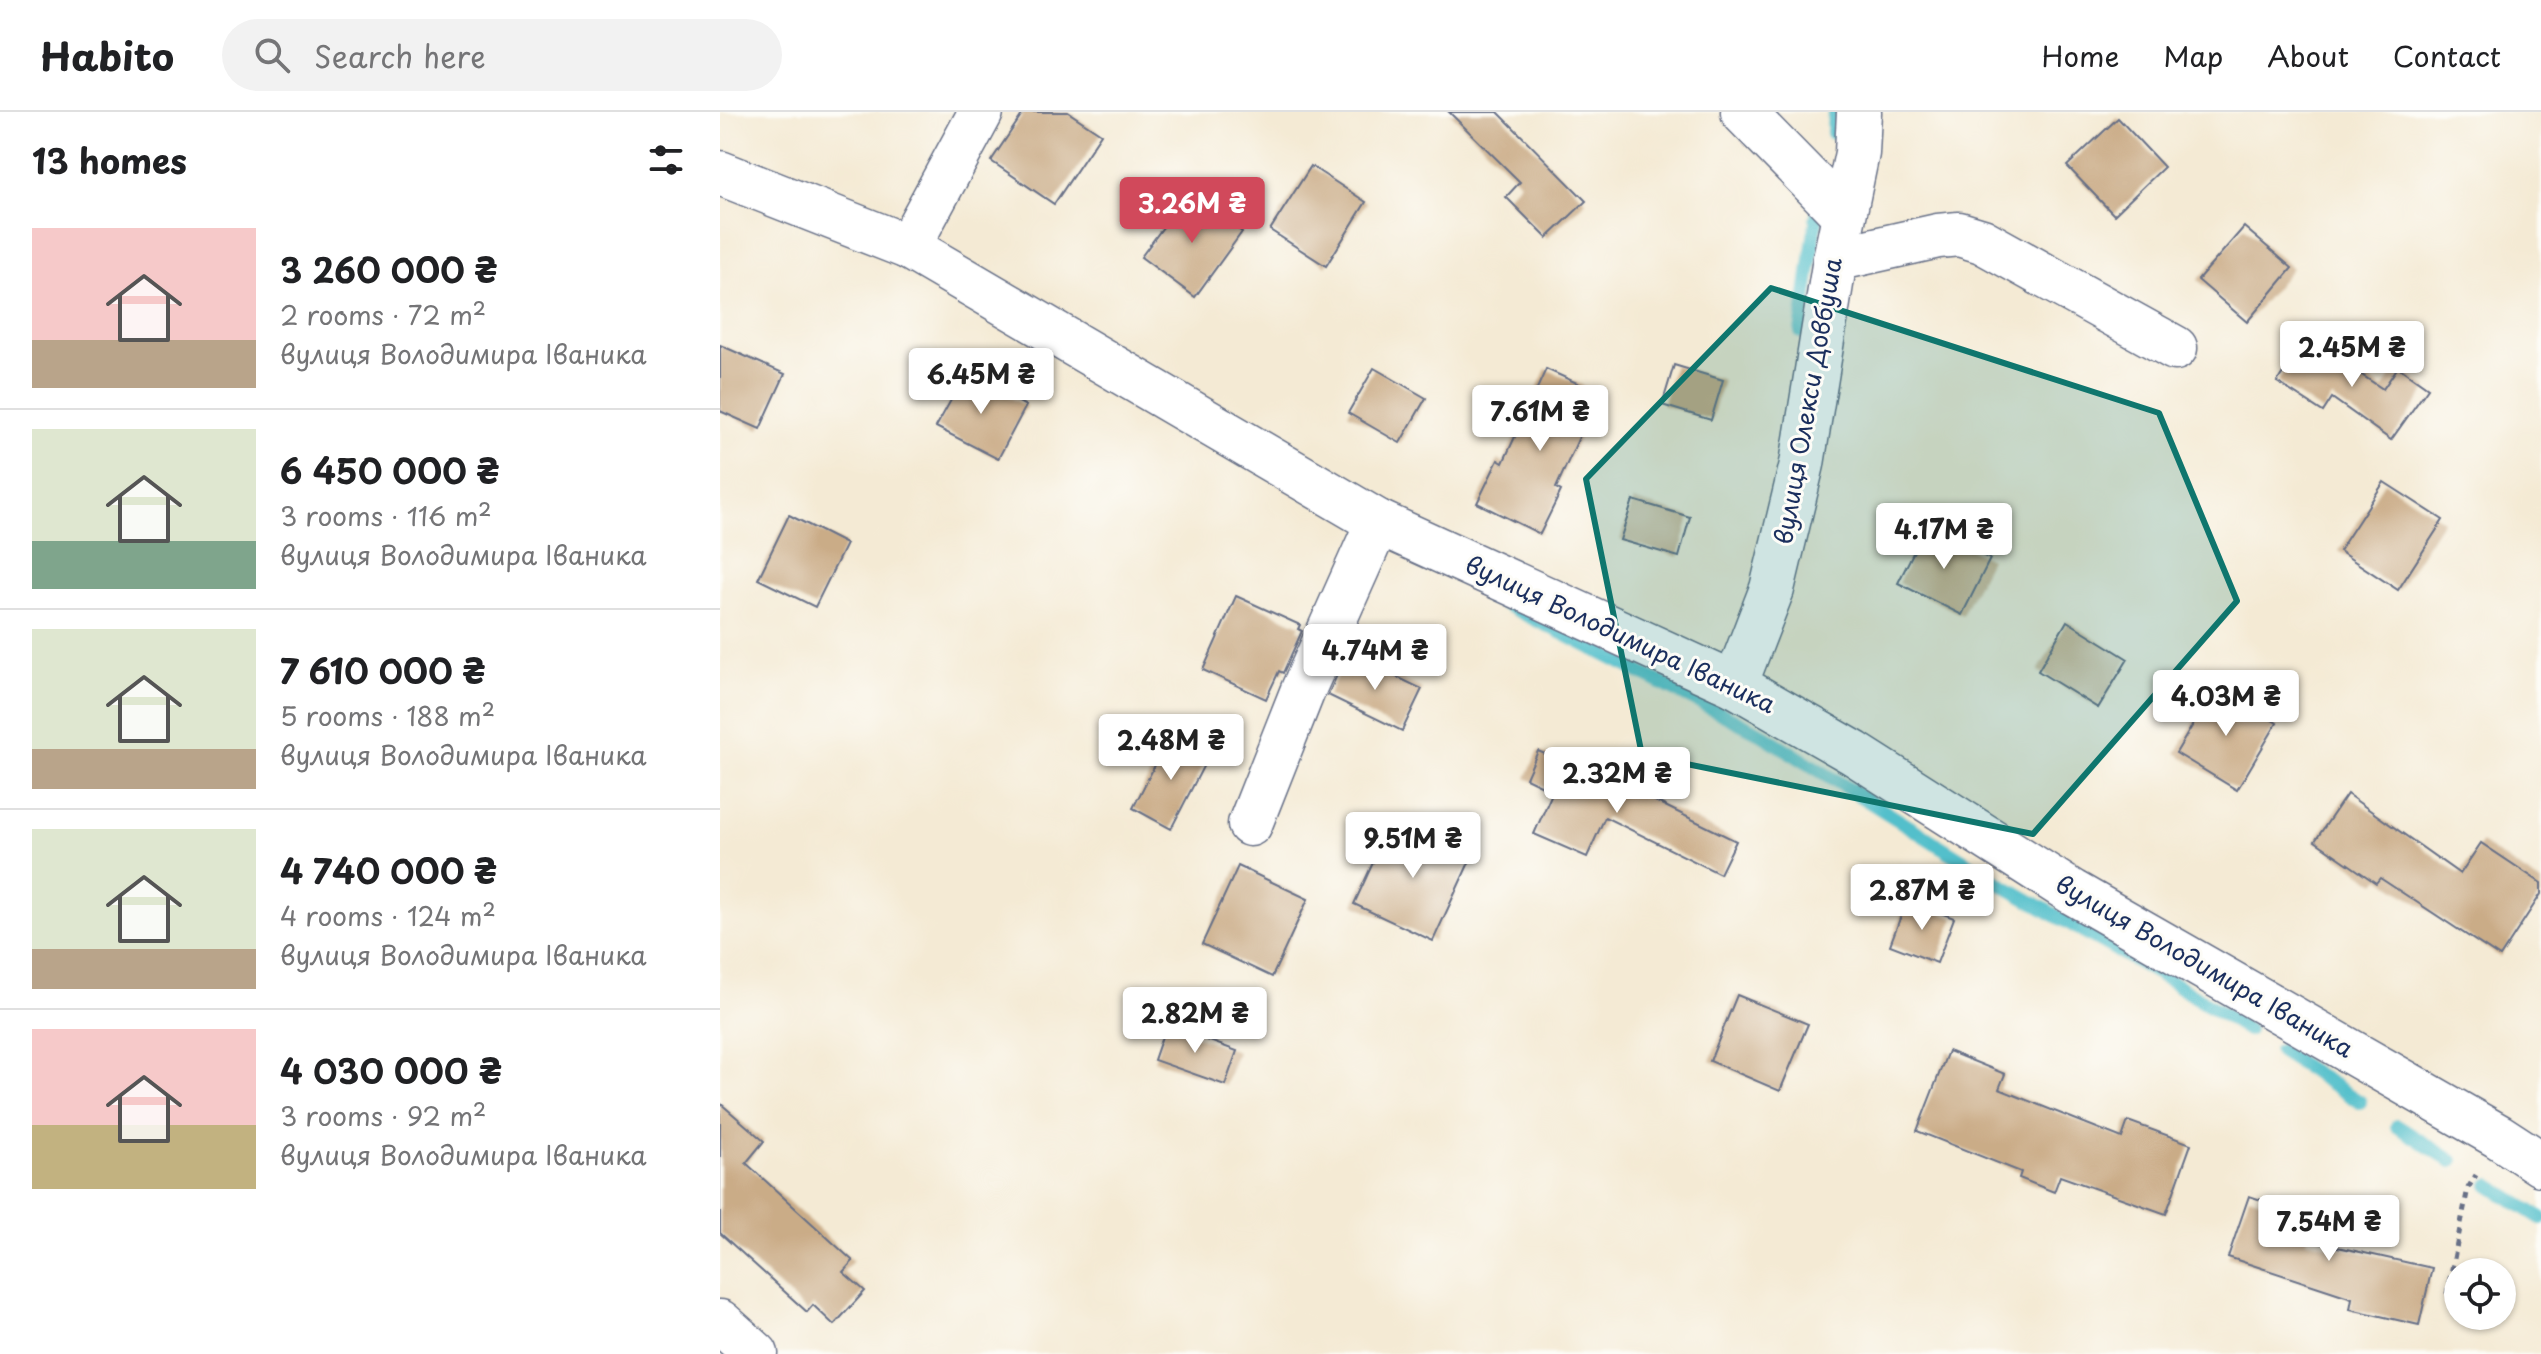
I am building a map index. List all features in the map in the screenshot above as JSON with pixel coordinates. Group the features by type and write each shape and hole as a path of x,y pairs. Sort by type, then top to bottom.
{"street":[{"path":"908,247 981,112"},
{"path":"1743,112 1843,214"},
{"name":"вулиця Олекси Довбуша","path":"1735,685 1772,589 1802,464 1835,259 1857,153 1859,112"},
{"name":"вулиця Володимира Іваника","path":"720,173 908,247 1378,522 1735,685 1854,753 2072,892 2498,1136 2541,1164"},
{"path":"1835,259 1959,234 1982,241 2175,348"},
{"path":"1250,824 1303,690 1378,522"},
{"path":"720,1322 756,1354"}],"path":[{"path":"2454,1258 2468,1188 2498,1136"}],"highlighted area":[{"path":"1771,288 2159,413 2237,601 2033,834 1642,755 1586,479"}],"building":[{"path":"1024,112 1068,112 1101,134 1054,204 991,161"},
{"path":"1449,112 1498,112 1586,201 1547,238 1506,197 1520,182"},
{"path":"2118,118 2164,167 2114,215 2067,166"},
{"path":"1311,166 1366,202 1326,266 1270,230"},
{"path":"1189,192 1242,232 1195,297 1141,257"},
{"path":"2244,227 2292,268 2247,322 2198,280"},
{"path":"2306,338 2383,389 2398,367 2428,388 2391,440 2332,398 2323,412 2277,382"},
{"path":"720,345 785,374 760,429 720,411"},
{"path":"1674,365 1723,380 1711,420 1662,405"},
{"path":"1374,368 1426,398 1400,443 1348,413"},
{"path":"1546,369 1599,393 1556,488 1561,491 1540,534 1477,503 1498,460 1503,463"},
{"path":"966,373 1026,406 998,459 936,427"},
{"path":"2384,482 2443,520 2398,590 2339,551"},
{"path":"1633,500 1690,517 1679,557 1620,540"},
{"path":"789,515 846,544 815,607 758,579"},
{"path":"1926,527 1990,559 1962,615 1898,583"},
{"path":"1236,596 1300,625 1298,629 1302,631 1283,673 1279,671 1266,699 1203,670"},
{"path":"2067,621 2128,659 2098,708 2038,671"},
{"path":"1347,653 1422,689 1402,731 1328,695"},
{"path":"2216,686 2277,723 2237,790 2176,753"},
{"path":"1171,734 1209,755 1171,829 1133,808"},
{"path":"1538,751 1651,799 1736,841 1720,874 1605,817 1587,857 1534,834 1553,791 1526,778"},
{"path":"2347,794 2460,874 2481,843 2541,883 2541,894 2500,957 2380,878 2376,883 2315,841"},
{"path":"1393,819 1472,856 1433,941 1354,904"},
{"path":"1238,866 1308,899 1272,977 1202,944"},
{"path":"1907,900 1954,918 1937,963 1890,945"},
{"path":"1737,995 1808,1024 1780,1091 1710,1061"},
{"path":"1166,1025 1237,1051 1225,1085 1154,1060"},
{"path":"1948,1051 2005,1074 1999,1089 2122,1138 2128,1121 2191,1144 2166,1214 2060,1176 2054,1192 2019,1178 2021,1172 1917,1131"},
{"path":"720,1103 764,1141 746,1163 853,1261 843,1272 865,1291 834,1325 813,1305 807,1312 720,1233"},
{"path":"2249,1196 2313,1217 2306,1240 2432,1268 2419,1325 2350,1309 2352,1298 2228,1257"}],"waterway":[{"path":"1833,133 1834,112"},
{"path":"1801,332 1817,215"},
{"path":"1485,594 1758,732 2004,886 2172,982 2248,1030"},
{"path":"2280,1051 2360,1102"},
{"path":"2397,1126 2452,1161"},
{"path":"2489,1185 2541,1218"}]}
